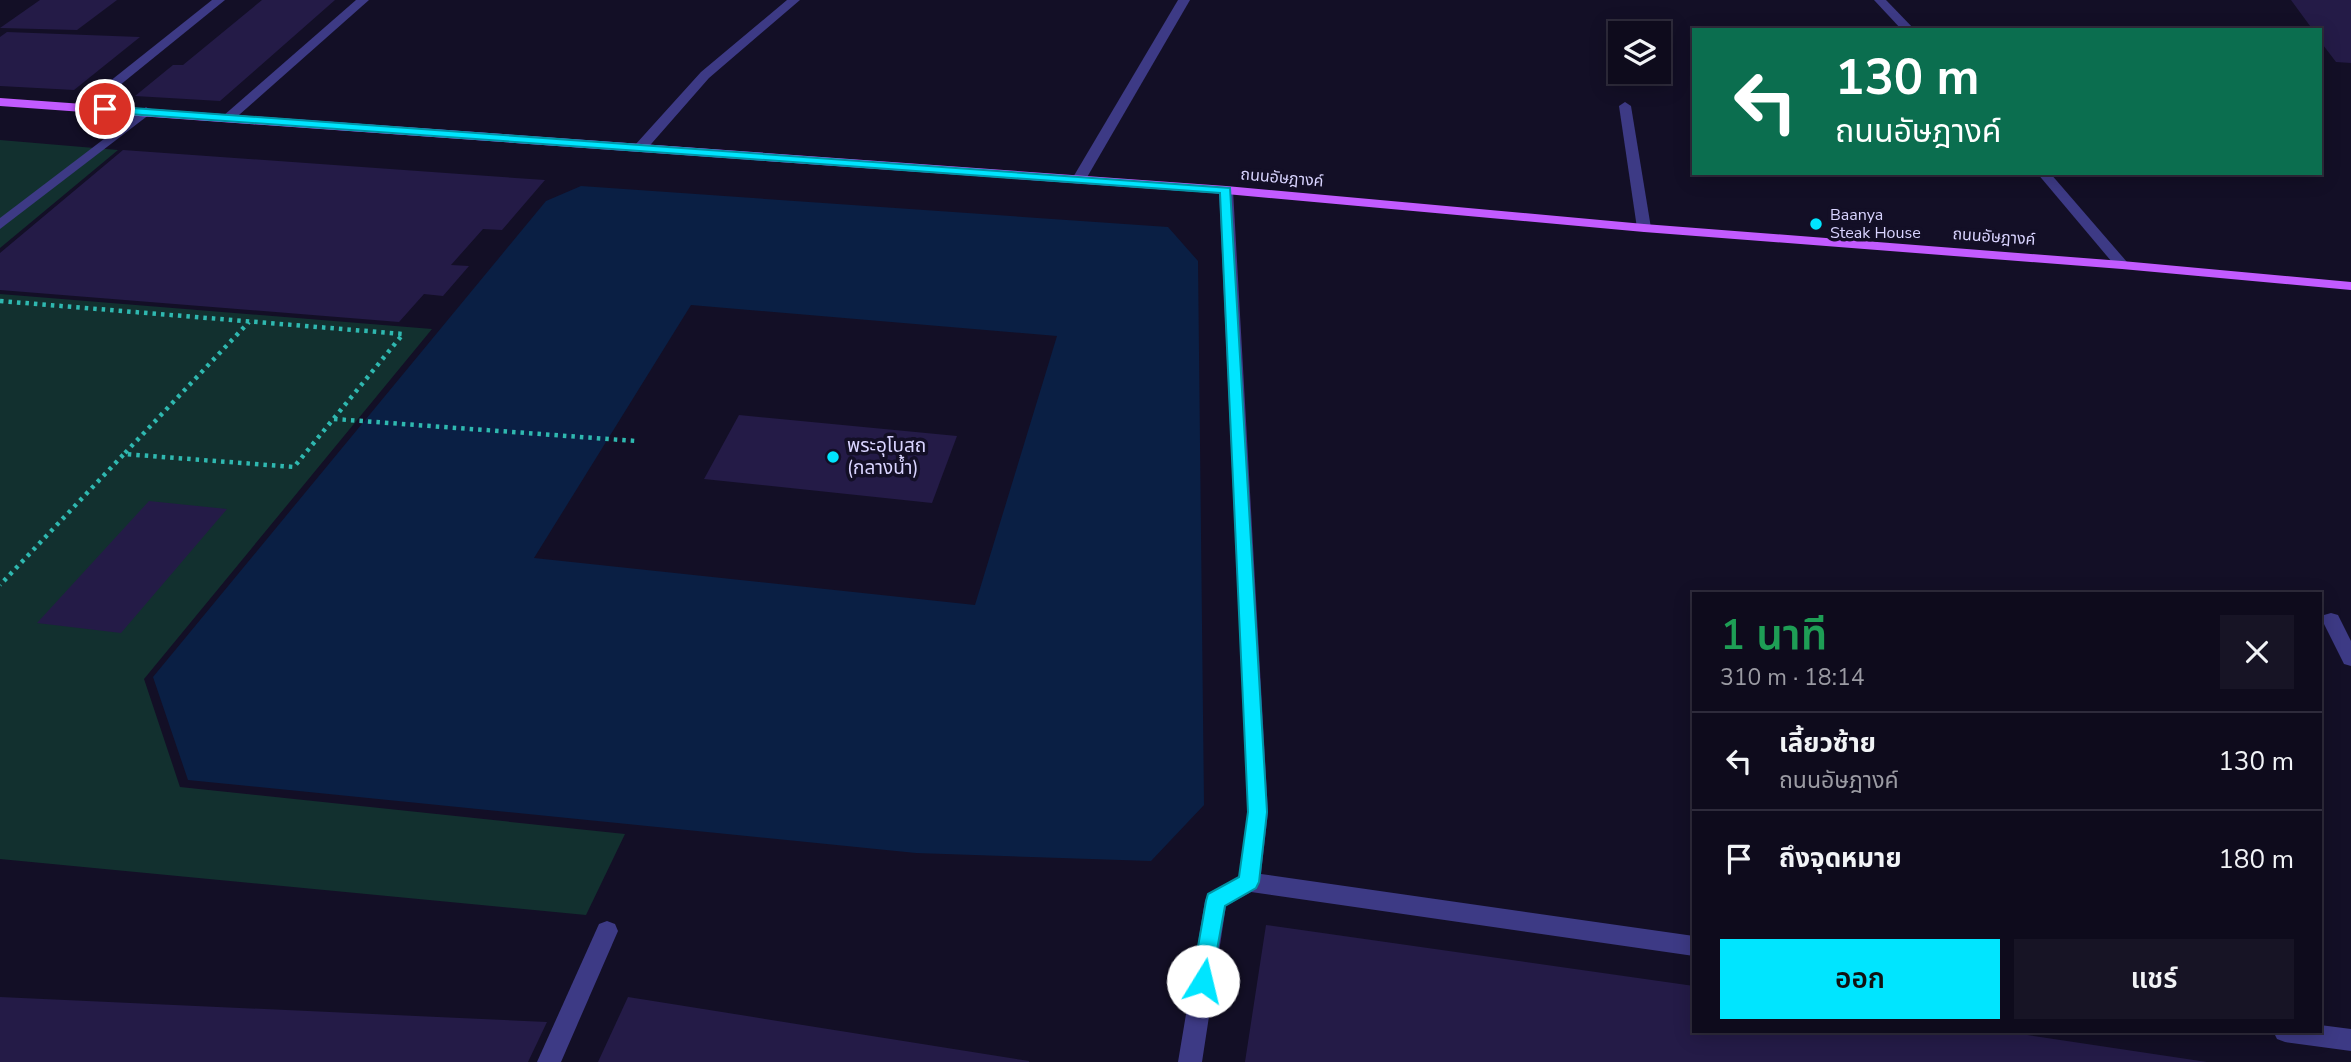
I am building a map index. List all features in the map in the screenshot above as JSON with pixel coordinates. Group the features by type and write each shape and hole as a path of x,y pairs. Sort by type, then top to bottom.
{"main road":[{"name":"ถนนอัษฎางค์","path":"0,102 1226,190 1643,228 2122,265 2351,286"}],"street":[{"path":"84,108 219,0"},
{"path":"227,119 363,0"},
{"path":"640,148 705,75 794,0"},
{"path":"1079,179 1184,0"},
{"path":"1880,0 1907,28"},
{"path":"1625,106 1643,228"},
{"path":"0,225 146,111"},
{"path":"2045,175 2122,265"},
{"path":"1226,190 1258,812 1249,882"},
{"path":"2331,620 2351,659"},
{"path":"1190,1062 1216,901 1249,882 1692,946"},
{"path":"549,1062 607,931"},
{"path":"2300,1033 2351,1040"}],"path":[{"path":"0,301 403,334 294,467 124,454"},
{"path":"0,585 249,321"},
{"path":"334,419 636,441"}],"green space":[{"path":"0,140 118,150 0,248"},
{"path":"0,294 432,329 144,679 180,787 625,834 586,915 0,859"}],"water":[{"path":"581,186 1168,227 1198,261 1204,805 1151,861 916,853 188,780 153,677 546,201","holes":["691,305 1057,336 975,605 534,558"]}],"building":[{"path":"40,0 117,0 77,30 0,28"},
{"path":"262,0 335,0 220,101 135,96 173,65 183,65"},
{"path":"2291,0 2351,0 2351,63 2336,62 2322,44 2322,28 2312,28"},
{"path":"7,32 140,37 74,90 0,86 0,37"},
{"path":"123,150 545,180 502,230 483,229 451,265 469,266 443,296 424,294 399,322 0,290 0,253"},
{"name":"พระอุโบสถ (กลางน้ำ)","path":"739,415 957,436 932,503 704,479"},
{"path":"149,501 227,509 121,633 37,623"},
{"path":"1266,925 1692,986 1692,1033 2014,1033 2207,1062 1245,1062"},
{"path":"0,997 547,1022 528,1062 0,1062"},
{"path":"628,997 1029,1061 1029,1062 598,1062"}],"place":[{"name":"Baanya Steak House","path":"1816,224"},
{"name":"พระอุโบสถ (กลางน้ำ)","path":"833,457"}],"route":[{"path":"105,109 1226,190 1258,812 1249,882 1216,901 1203,981"}]}
